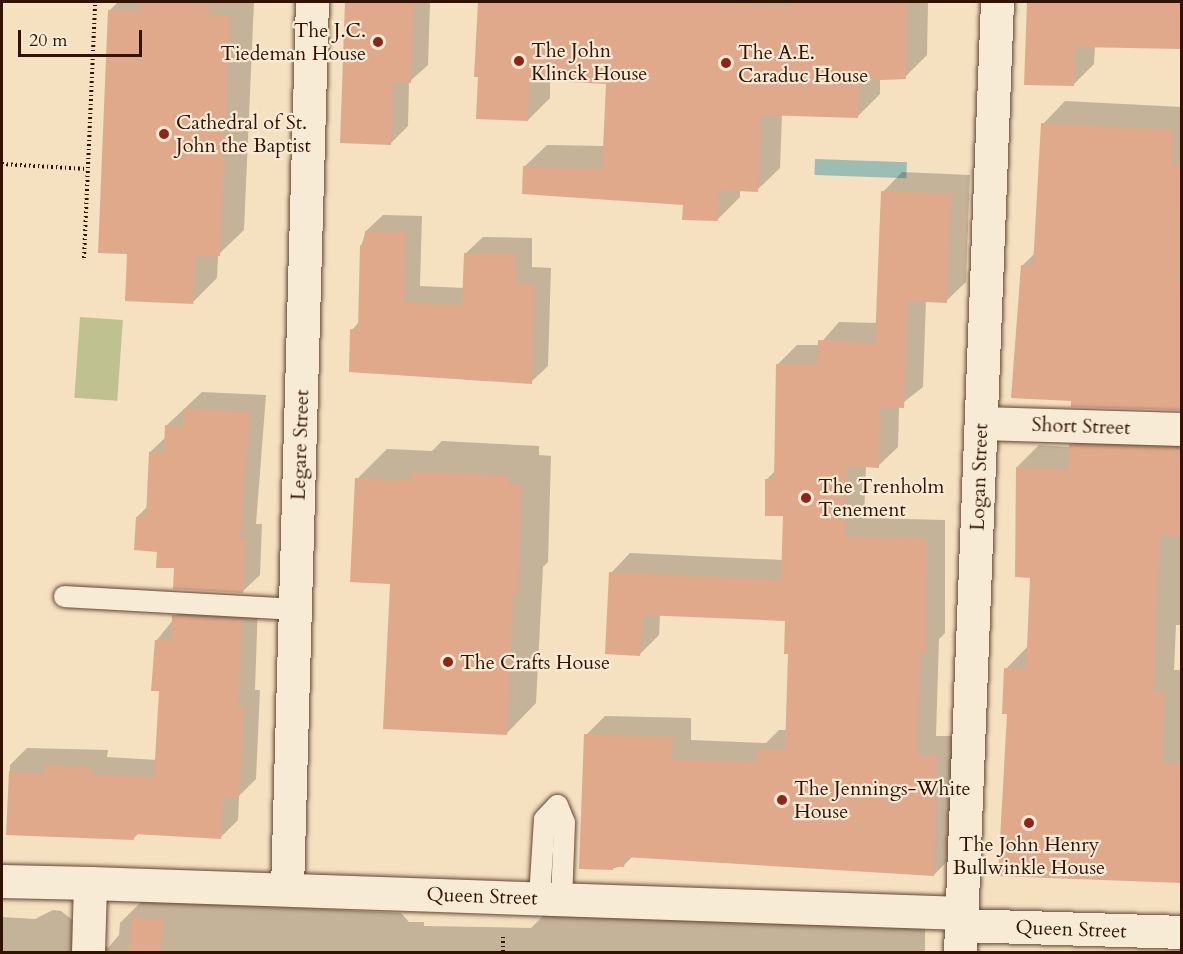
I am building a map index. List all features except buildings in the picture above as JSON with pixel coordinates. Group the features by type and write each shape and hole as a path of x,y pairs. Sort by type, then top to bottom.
{"street":[{"name":"Legare Street","path":"287,889 312,2"},
{"name":"Logan Street","path":"961,930 997,2"},
{"name":"Short Street","path":"981,423 1182,429"},
{"name":"Queen Street","path":"2,881 550,898 961,930 1182,932"},
{"path":"88,952 90,883"}],"lane":[{"path":"64,597 295,609"}],"path":[{"path":"84,258 95,2"},
{"path":"2,164 87,169"}],"green space":[{"path":"80,317 123,320 117,401 74,398"}],"water":[{"path":"815,159 907,162 906,178 814,175"}],"place":[{"name":"The J.C. Tiedeman House","path":"378,42"},
{"name":"The John Klinck House","path":"519,61"},
{"name":"The A.E. Caraduc House","path":"726,63"},
{"name":"Cathedral of St. John the Baptist","path":"164,134"},
{"name":"The Trenholm Tenement","path":"806,498"},
{"name":"The Crafts House","path":"448,662"},
{"name":"The Jennings-White House","path":"782,800"},
{"name":"The John Henry Bullwinkle House","path":"1029,823"}]}
